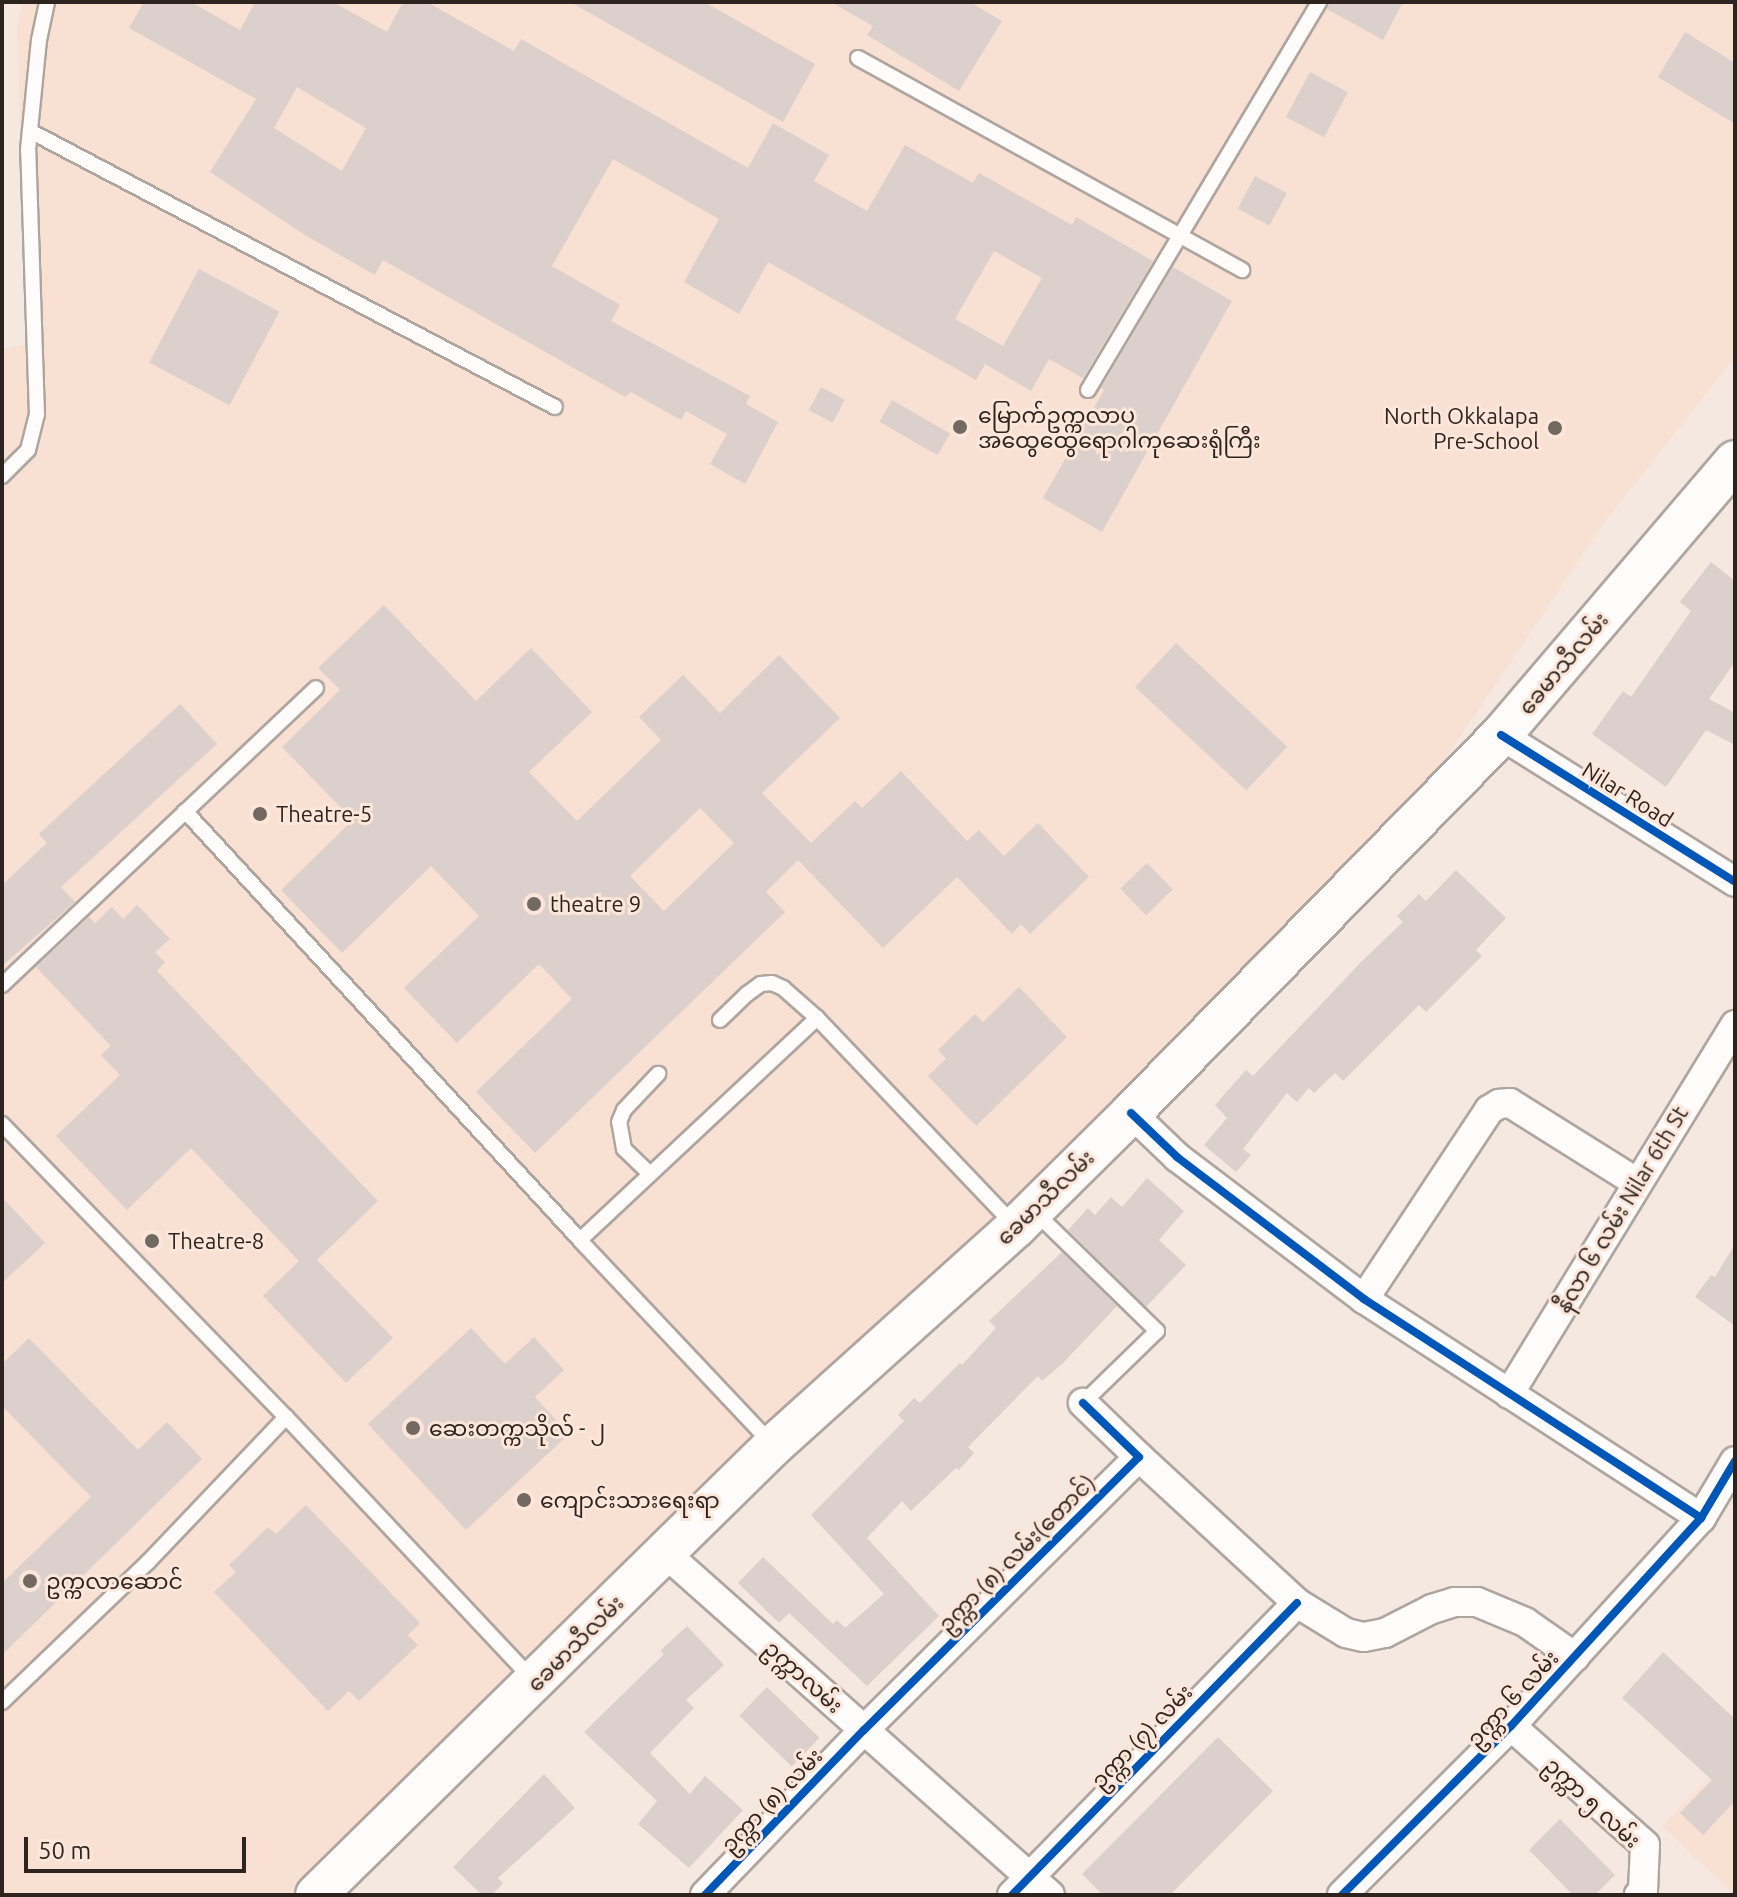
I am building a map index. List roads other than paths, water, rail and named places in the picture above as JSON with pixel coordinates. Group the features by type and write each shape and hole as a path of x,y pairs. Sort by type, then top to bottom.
{"main road":[{"name":"ခေမာသီလမ်း","path":"316,1895 774,1445 1024,1218 1131,1113 1501,735 1735,461"}],"street":[{"name":"Nilar Road","path":"1501,735 1735,882"},
{"name":"နီလာ ၆ လမ်း Nilar 6th St","path":"1509,1394 1636,1182 1735,1025"},
{"path":"1364,1299 1489,1110 1499,1104 1510,1103 1636,1182"},
{"path":"1131,1113 1177,1157 1364,1299 1701,1518"},
{"path":"1083,1403 1297,1603 1346,1633 1364,1637 1385,1633 1432,1609 1455,1602 1477,1602 1525,1622 1575,1657"},
{"name":"ဥက္ကာ (၈) လမ်း(တောင်)","path":"864,1730 1139,1457"},
{"name":"ဥက္ကာ ၆ လမ်း","path":"1342,1895 1511,1726 1701,1518 1735,1461"},
{"name":"ဥက္ကာလမ်း","path":"665,1553 864,1730 1030,1889"},
{"name":"ဥက္ကာ (၇) လမ်း","path":"1030,1889 1297,1603"},
{"name":"ဥက္ကာ ၅ လမ်း","path":"1511,1726 1645,1845 1641,1893"},
{"name":"ဥက္ကာ (၈) လမ်း","path":"705,1895 864,1730"}],"lane":[{"path":"2,476 28,450 37,415 29,239 30,131 39,40 47,2"},
{"path":"1088,390 1319,2"},
{"path":"858,58 1242,270"},
{"path":"30,131 555,407"},
{"path":"2,985 316,688"},
{"path":"185,811 580,1240 774,1445"},
{"path":"720,1020 761,984 772,983 783,988 1024,1218 1157,1331 1083,1403"},
{"path":"580,1240 817,1018"},
{"path":"650,1174 624,1149 619,1122 624,1110 658,1074"},
{"path":"2,1124 286,1417 535,1682"},
{"path":"2,1702 148,1562 286,1417"}],"place":[{"name":"မြောက်ဥက္ကလာပ အထွေထွေရောဂါကုဆေးရုံကြီး","path":"960,427"},
{"name":"North Okkalapa Pre-School","path":"1555,428"},
{"name":"Theatre-5","path":"260,814"},
{"name":"theatre 9","path":"534,904"},
{"name":"Theatre-8","path":"152,1241"},
{"name":"ဆေးတက္ကသိုလ် - ၂","path":"413,1428"},
{"name":"ကျောင်းသားရေးရာ","path":"524,1500"},
{"name":"ဥက္ကလာဆောင်","path":"30,1581"}]}
